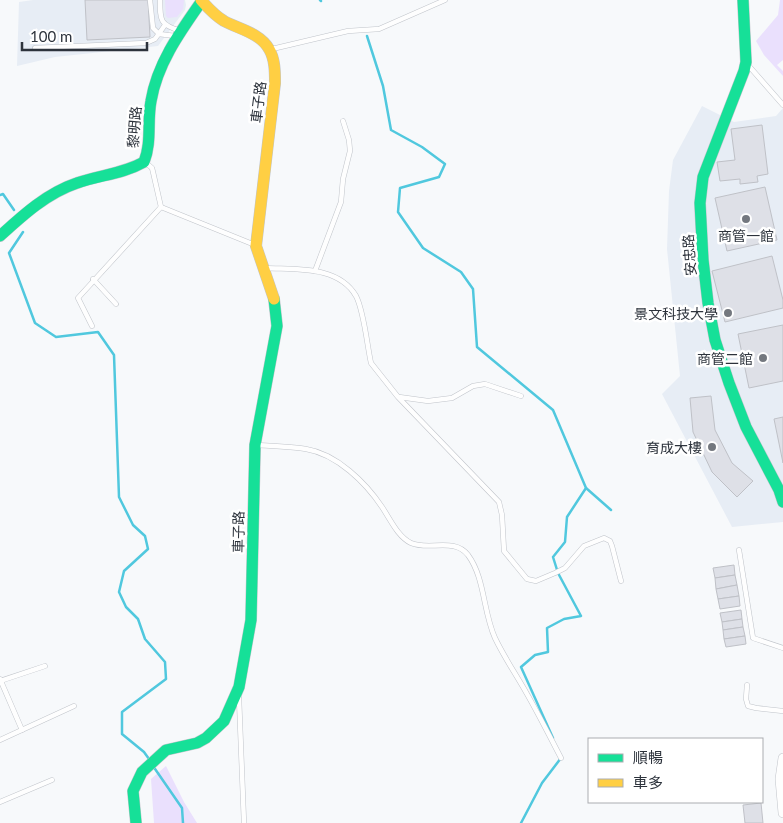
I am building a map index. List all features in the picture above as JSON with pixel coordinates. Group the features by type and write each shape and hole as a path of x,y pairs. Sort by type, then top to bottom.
{"street":[{"name":"安忠路","path":"742,0 746,62 742,80 703,177 700,203 703,260 715,340 729,383 749,433 779,490 783,502"},
{"path":"201,1 223,21 258,36 270,49"},
{"name":"黎明路","path":"0,236 28,210 47,197 76,184 134,167 144,162 148,150 151,101 163,65 179,34 201,1"},
{"name":"車子路","path":"239,687 251,620 255,445 277,326 276,303 256,246 276,71 270,49"},
{"path":"136,823 133,791 142,772 166,750 197,743 206,738 224,721 239,687"},
{"path":"783,758 780,779 783,813"}],"lane":[{"path":"150,0 152,25 155,31 159,34 179,34"},
{"path":"160,0 162,22 179,34"},
{"path":"270,49 348,32 379,29 445,0"},
{"path":"35,48 146,43 155,39 165,25"},
{"path":"746,62 783,105"},
{"path":"315,271 341,202 343,179 350,151 349,140 343,121"},
{"path":"144,162 152,168 161,207"},
{"path":"161,207 256,246"},
{"path":"92,326 78,298 93,279 161,207"},
{"path":"264,267 315,271 338,278 346,284 356,296 371,363 398,397 499,502 502,515 504,552 527,579 536,581 555,574 565,568 584,546 604,538 610,541 612,546 621,581"},
{"path":"93,279 116,304"},
{"path":"398,397 428,401 452,398 473,386 485,384 521,396"},
{"path":"255,445 307,449 324,455 346,468 371,490 400,534 411,543 424,546 446,545 458,547 467,553 474,565 494,637 529,697 561,758"},
{"path":"738,550 753,638 783,648"},
{"path":"22,730 0,680 45,666"},
{"path":"747,685 746,699 748,706 783,711"},
{"name":"車子路","path":"239,687 244,823"},
{"path":"0,740 74,706"},
{"path":"0,802 52,780"}],"shaded area":[{"path":"33,0 185,0 186,5 185,10 158,46 55,57 17,66 19,2"},
{"path":"165,0 184,0 183,9 177,17 168,18 166,16"},
{"path":"780,0 783,0 783,60 777,65 783,71 783,76 764,55 756,41 778,15"},
{"name":"景文科技大學","path":"702,106 734,122 776,116 783,108 783,522 732,527 662,394 680,376 667,249 669,191 673,160"},
{"path":"166,766 197,823 154,823 151,779"}],"building":[{"path":"85,0 148,0 150,37 87,40"},
{"path":"762,125 768,174 757,176 758,182 740,184 740,179 720,181 717,162 735,160 731,129"},
{"name":"商管一館","path":"765,187 777,240 727,251 715,198"},
{"path":"772,256 783,300 783,308 725,322 712,271"},
{"name":"商管二館","path":"783,325 783,381 749,388 738,334"},
{"name":"育成大樓","path":"711,396 715,430 732,463 753,481 737,497 712,472 693,432 690,398"},
{"path":"783,417 783,463 774,419"},
{"path":"734,565 735,575 715,578 713,568"},
{"path":"735,575 737,585 716,589 715,578"},
{"path":"737,585 739,596 718,599 716,589"},
{"path":"739,596 740,606 720,609 718,599"},
{"path":"741,610 742,619 722,622 720,613"},
{"path":"742,619 743,627 723,630 722,622"},
{"path":"743,627 745,636 724,639 723,630"},
{"path":"745,636 746,644 726,647 724,639"},
{"path":"761,803 763,823 745,823 743,805"}],"waterway":[{"path":"367,36 383,86 391,130 422,147 445,164 439,177 400,188 398,212 423,248 461,272 473,289 477,347 553,410 586,488 567,517 565,542 553,557 558,573 581,616 564,619 547,628 548,652 535,655 521,667 553,738"},
{"path":"0,195 3,194 14,210"},
{"path":"23,232 9,253 35,323 56,337 98,332 114,355 119,497 133,525 145,536 148,549 124,571 119,592 126,607 138,619 145,639 165,662 166,679 122,712 122,734 144,752 149,759"},
{"path":"586,488 611,510"},
{"path":"521,823 542,783 561,758"},
{"path":"153,766 182,808 183,823"}],"traffic: fast":[{"path":"743,0 746,62 744,71 703,177 700,203 703,260 715,340 729,383 746,427 779,490 783,502"},
{"path":"0,236 27,213 66,187 85,180 119,172 144,162 149,139 151,101 158,74 170,49 201,2"},
{"path":"136,823 133,791 142,772 166,750 197,743 206,738 224,721 239,687 251,620 255,445 277,326 274,299"}],"traffic: slow":[{"path":"201,0 220,19 260,39 269,49 274,61 275,83 256,246 274,299"}],"place":[{"name":"商管一館","path":"746,219"},
{"name":"景文科技大學","path":"728,313"},
{"name":"商管二館","path":"763,358"},
{"name":"育成大樓","path":"712,447"}]}
